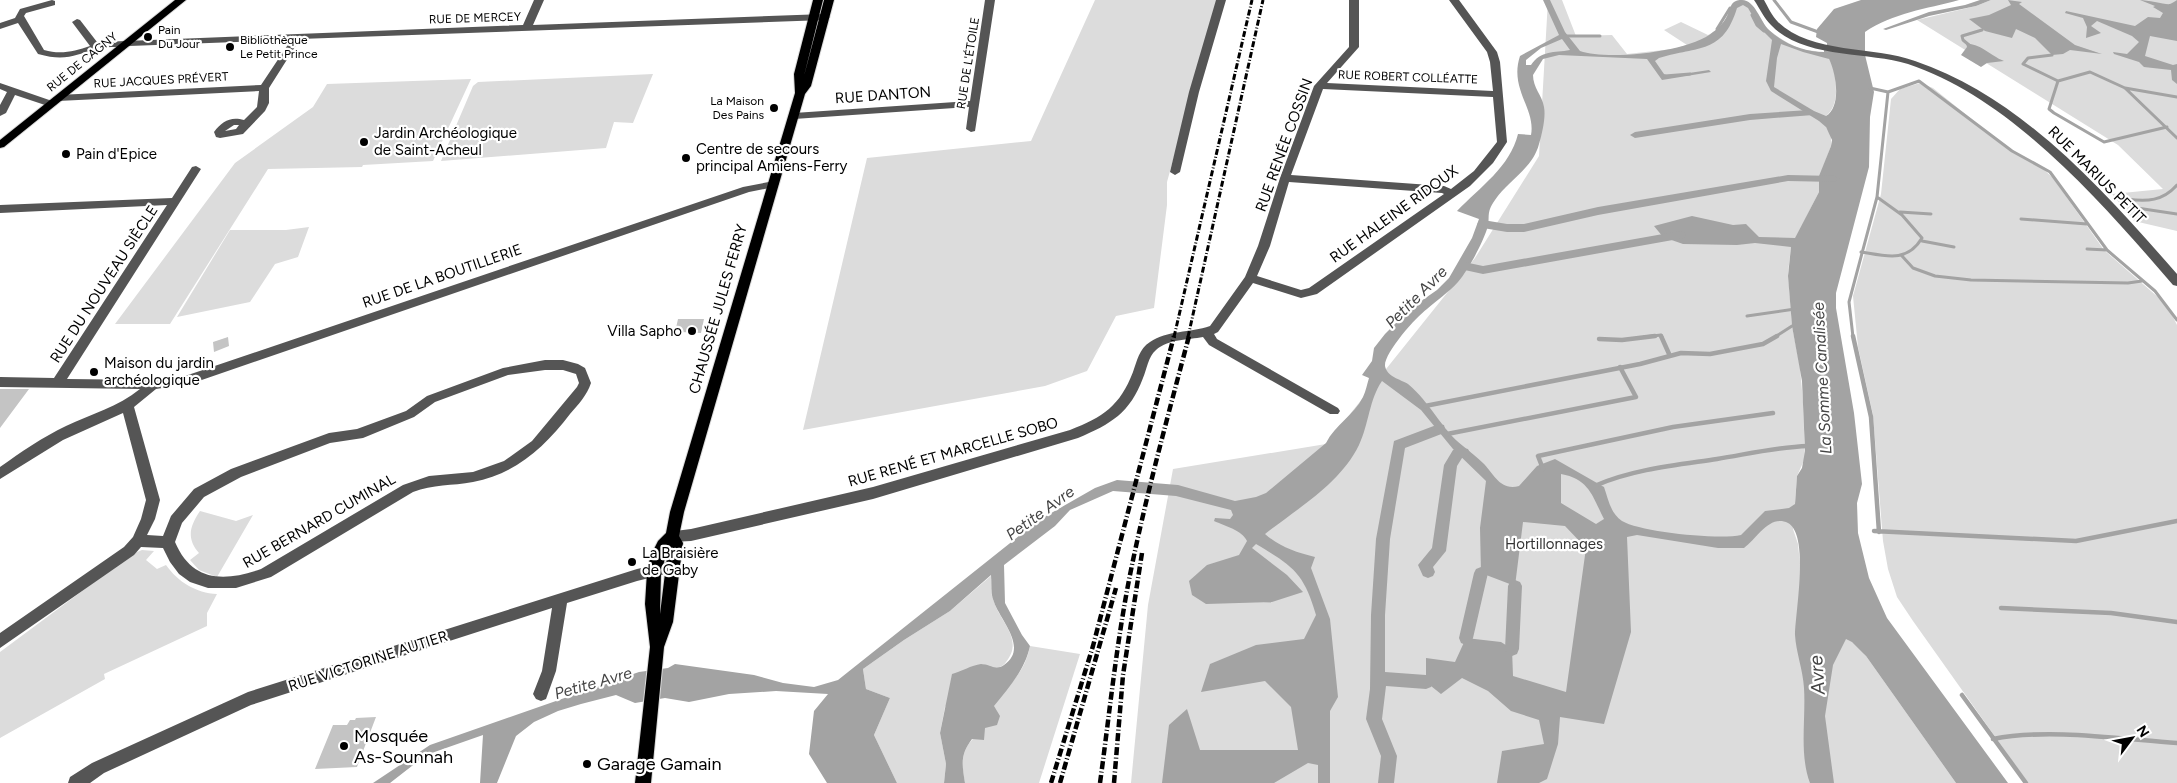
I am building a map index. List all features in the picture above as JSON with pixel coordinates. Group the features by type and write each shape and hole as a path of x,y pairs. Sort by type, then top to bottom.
{"main road":[{"name":"RUE DE CAGNY","path":"0,145 181,0"},
{"name":"CHAUSSÉE JULES FERRY","path":"642,783 657,647 666,622 676,543 672,536 677,512 794,116 800,93 799,74 812,17 818,0"},
{"name":"CHAUSSÉE JULES FERRY","path":"800,93 806,86 829,0"},
{"name":"CHAUSSÉE JULES FERRY","path":"657,647 652,624 652,590 660,552 666,540 672,536"}],"street":[{"path":"527,28 539,0"},
{"name":"RUE DE L'ÉTOILE","path":"971,129 973,104 990,0"},
{"path":"1175,172 1194,92 1221,0"},
{"name":"RUE RENÉE COSSIN","path":"1250,278 1264,246 1285,178 1319,86 1354,47 1354,0"},
{"name":"RUE HALEINE RIDOUX","path":"1250,278 1300,294 1313,292 1448,198 1451,193 1460,189 1497,152 1502,142 1497,94 1498,83 1492,52 1454,0"},
{"name":"RUE MARIUS PETIT","path":"1759,0 1775,24 1799,40 1817,45 1877,54 1912,63 1954,82 2032,132 2100,195 2177,282"},
{"path":"0,26 20,20 19,16 23,11 52,3"},
{"name":"RUE DE MERCEY","path":"20,20 41,52 56,56 72,55 101,46 126,44 825,17"},
{"path":"77,22 94,44 101,46"},
{"path":"245,123 256,116 265,104 264,88 297,37"},
{"path":"0,86 54,101"},
{"name":"RUE ROBERT COLLÉATTE","path":"1319,86 1497,94"},
{"name":"RUE JACQUES PRÉVERT","path":"54,101 264,88"},
{"path":"0,113 6,106 7,99 13,91"},
{"name":"RUE DANTON","path":"794,116 973,104"},
{"name":"RUE DU NOUVEAU SIÈCLE","path":"58,383 196,169"},
{"path":"1285,178 1444,190 1451,193"},
{"name":"RUE DE LA BOUTILLERIE","path":"0,382 153,385 170,384 208,375 747,189 774,184"},
{"name":"RUE DU NOUVEAU SIÈCLE","path":"0,209 175,201"},
{"path":"1250,278 1221,321 1214,329 1203,333 1213,342 1334,411"},
{"name":"RUE RENÉ ET MARCELLE SOBO","path":"672,536 691,536 874,493 1090,428 1115,414 1123,405 1134,386 1146,353 1150,348 1161,340 1203,333"},
{"name":"RUE BERNARD CUMINAL","path":"545,365 563,365 582,371 585,383 583,389 534,449 521,459 490,473 471,477 433,480 414,486 392,496 266,573 248,581 218,585 204,582 189,574 177,561 172,554 168,542 176,520 199,493 236,473 329,438 358,434 410,414 431,399 507,371 545,365"},
{"path":"0,474 58,436 127,406 140,398 153,385"},
{"path":"0,641 129,551 138,541 148,519 153,500 127,406"},
{"path":"138,541 168,542"},
{"name":"RUE VICTORINE AUTIER","path":"76,783 98,768 248,699 655,570 672,567"},
{"path":"540,694 548,671 562,599"}],"green space":[{"path":"1095,0 1217,0 1167,182 1167,205 1154,308 1116,316 1087,371 1045,386 803,430 867,158 1031,141"},
{"name":"Hortillonnages","path":"1548,0 1562,0 1576,36 1612,35 1627,54 1673,49 1687,45 1664,30 1681,22 1708,35 1715,31 1727,17 1733,2 1745,1 1750,4 1773,34 1803,50 1817,51 1824,55 1831,63 1835,75 1836,95 1835,102 1826,116 1826,127 1831,136 1831,146 1819,178 1819,192 1791,247 1788,273 1792,326 1800,367 1805,458 1797,476 1793,529 1798,544 1801,574 1866,656 1956,783 1131,783 1148,605 1173,469 1326,444 1475,258 1539,156"},
{"path":"1991,0 2177,0 2177,231 2134,221 2112,194 2163,189 2118,145 1917,20 1976,6"},
{"path":"653,74 633,123 614,122 606,148 441,161 473,86 478,82"},
{"path":"471,79 433,161 363,165 362,167 268,169 170,324 115,324 235,163 313,107 327,84"},
{"path":"1920,83 1933,88 1984,129 2015,152 2040,166 2053,178 2104,250 2167,305 2177,325 2177,783 2028,783 1897,597 1888,569 1883,541 1873,415 1858,347 1853,296 1881,194 1891,99 1900,89"},
{"path":"309,227 298,257 275,264 250,302 177,317 230,230 286,230"},
{"path":"200,511 236,521 253,515 217,577 199,570 190,560 199,553 192,542 191,532"},
{"path":"142,550 154,551 146,560 157,569 166,565 176,577 188,586 217,594 207,613 207,626 104,674 105,679 0,738 0,652 132,554"},
{"path":"992,575 992,595 997,610 1012,639 1011,654 1001,667 995,668 982,664 945,707 940,733 946,764 944,783 897,783 874,735 890,698 866,689 863,669 950,611"},
{"path":"1030,646 1080,654 1039,783 965,783 963,766 965,750 985,727 994,705 1016,678 1028,655"}],"water":[{"path":"1543,0 1550,0 1565,32 1580,51 1593,54 1628,55 1668,49 1702,39 1720,26 1735,2 1742,0 1747,1 1754,7 1769,30 1781,39 1794,46 1816,52 1824,52 1827,49 1827,43 1816,37 1817,29 1834,9 1861,0 1959,0 1898,16 1865,32 1865,55 1874,92 1870,117 1869,167 1836,293 1836,308 1854,413 1862,484 1857,503 1858,533 1869,578 1887,618 2008,783 1956,783 1866,656 1852,642 1846,639 1833,665 1825,716 1834,783 1810,783 1804,748 1803,681 1795,635 1800,558 1795,530 1788,523 1781,521 1769,525 1744,548 1718,548 1637,535 1627,537 1631,632 1604,724 1560,717 1558,744 1547,779 1539,783 1497,783 1502,751 1544,744 1539,720 1511,711 1488,691 1462,678 1441,694 1426,682 1426,658 1455,662 1466,638 1501,642 1512,649 1513,676 1566,692 1586,548 1565,526 1523,522 1515,586 1481,573 1480,528 1486,481 1453,449 1421,410 1382,381 1374,396 1359,445 1351,459 1330,483 1265,534 1288,548 1315,557 1311,568 1330,619 1338,697 1330,711 1330,783 1318,783 1318,765 1308,763 1274,783 1162,783 1169,725 1187,709 1200,750 1298,750 1291,707 1265,681 1201,692 1210,664 1256,645 1304,639 1316,615 1307,589 1295,572 1279,558 1256,544 1252,548 1287,575 1303,592 1272,602 1206,604 1192,595 1189,581 1207,565 1239,555 1247,541 1237,531 1214,521 1215,518 1230,519 1233,515 1231,510 1176,496 1113,491 1070,510 1055,526 1004,565 1005,603 1030,646 1020,671 994,706 1000,716 997,725 985,728 984,740 972,739 965,750 963,765 965,783 944,783 946,764 940,733 952,674 981,664 1001,667 1011,658 1014,651 1011,634 993,599 991,575 950,611 863,669 866,689 890,698 874,735 897,783 827,783 809,754 814,711 828,694 776,691 729,694 689,702 665,698 635,703 616,695 558,711 534,722 516,736 497,783 480,783 483,735 426,755 390,783 373,783 430,745 639,672 668,668 675,664 754,675 783,683 814,687 838,680 1039,520 1095,488 1117,480 1178,485 1235,501 1266,493 1326,443 1334,431 1355,409 1366,390 1369,378 1362,375 1372,361 1374,348 1411,308 1437,290 1449,278 1472,238 1479,219 1457,211 1501,167 1514,146 1518,134 1531,135 1532,125 1530,116 1518,79 1520,56 1559,35","holes":["1743,5 1748,8 1759,27 1772,40 1766,81 1771,91 1819,121 1826,127 1832,140 1819,176 1819,192 1795,238 1759,237 1746,224 1733,225 1692,216 1654,226 1663,237 1683,244 1737,245 1755,243 1791,247 1788,276 1792,326 1802,381 1805,451 1802,468 1797,476 1795,504 1789,508 1765,511 1741,535 1698,536 1645,529 1622,521 1612,510 1604,487 1555,459 1537,466 1519,486 1512,487 1502,484 1481,461 1449,432 1416,391 1408,384 1388,373 1385,366 1386,360 1395,344 1416,319 1462,277 1485,235 1492,205 1500,193 1526,167 1536,153 1542,131 1544,111 1543,103 1534,84 1533,75 1543,59 1559,55 1647,59 1662,80 1711,72 1709,70 1669,76 1664,74 1655,61 1673,54 1708,46 1717,41 1725,34 1737,8","1562,39 1570,50 1544,54 1531,65 1526,65 1526,60 1541,48","1781,44 1829,59 1834,72 1836,97 1831,111 1826,116 1774,87 1777,58","1561,474 1578,480 1589,490 1604,519 1596,524 1561,503"]},
{"path":"1980,0 1991,0 1976,6 1929,16 1886,30 1883,29 1929,12"},
{"path":"2008,0 2022,2 2019,4 2075,45 2102,54 2070,50 2063,54 2052,55 2035,38 2016,29 2012,38 1985,31 1969,19 1989,15 2011,5"},
{"path":"2140,0 2171,4 2177,0 2177,41 2150,36 2145,56 2173,65 2177,64 2177,84 2172,80 2171,70 2144,67 2139,62 2114,54 2113,52 2127,54 2139,42 2132,36 2097,21 2091,26 2101,33 2086,38 2087,27 2083,18 2065,13 2066,11 2135,26 2148,17 2160,18 2163,13 2153,7 2155,6"},
{"path":"1966,43 1978,46 2004,61 1987,63 1981,67 1961,55 1967,47"}],"building":[{"path":"678,319 704,319 701,333 681,332 682,328 676,328"},
{"path":"228,337 229,346 214,352 213,342"},
{"path":"0,389 29,389 0,428"},
{"name":"Mosquée As-Sounnah","path":"376,717 357,767 315,769 333,725 347,725 350,720 355,720 356,718"}],"waterway":[{"path":"1774,0 1791,22 1821,33"},
{"name":"Petite Avre","path":"1717,29 1730,8"},
{"name":"Petite Avre","path":"1752,15 1757,25 1764,31"},
{"path":"1969,45 1963,40 1962,36 1982,30"},
{"path":"1563,36 1600,36"},
{"path":"2052,55 2028,58 2023,64 2058,81"},
{"path":"2058,81 2090,72 2125,88"},
{"path":"1665,76 1690,74"},
{"path":"1888,92 1919,81 2012,151 2050,172 2107,250"},
{"path":"2058,81 2049,109 2104,142 2166,127"},
{"path":"1870,88 1888,92"},
{"path":"2125,88 2177,97"},
{"path":"2125,88 2166,127"},
{"path":"1877,197 1888,92"},
{"path":"1635,135 1771,114 1809,113"},
{"path":"2166,127 2177,138"},
{"path":"1483,224 1507,228 1524,228 1598,211 1788,178 1835,179"},
{"path":"2127,199 2154,199 2166,194 2177,185"},
{"path":"1862,252 1895,256 1910,251 1922,238 1902,215 1877,197"},
{"path":"1862,252 1877,197"},
{"path":"2137,208 2177,214"},
{"path":"1900,212 1931,214"},
{"path":"2021,219 2087,224"},
{"path":"1464,266 1483,270 1680,235"},
{"path":"1922,241 1954,247"},
{"path":"2087,249 2107,250"},
{"path":"2107,250 2155,291 2177,320"},
{"path":"1853,337 1849,302 1862,252"},
{"path":"1902,256 1913,268 1935,276 1971,280 2128,283 2142,281"},
{"path":"1747,316 1795,309"},
{"path":"1775,337 1792,326"},
{"path":"1644,337 1661,335 1662,337"},
{"path":"1599,339 1622,340 1655,336"},
{"path":"1661,336 1670,356"},
{"path":"1670,356 1681,353 1710,354 1763,344 1777,336"},
{"path":"1853,336 1871,417 1879,531"},
{"path":"1620,368 1670,356"},
{"path":"1425,406 1620,368"},
{"path":"1447,434 1636,397 1620,368"},
{"path":"1543,469 1538,456 1673,427 1773,413"},
{"path":"1378,678 1378,615 1383,539 1399,445 1439,429"},
{"name":"La Somme Canalisée","path":"1597,485 1626,475 1656,468 1774,449 1808,446"},
{"path":"1428,572 1425,565 1439,551 1451,465 1458,454 1463,453"},
{"path":"1879,531 2076,541 2177,521"},
{"path":"1874,531 1879,531"},
{"path":"1466,638 1481,573"},
{"path":"1512,649 1515,586"},
{"path":"2001,608 2111,613 2177,622"},
{"path":"1378,678 1426,682"},
{"path":"1378,678 1374,719 1389,756 1386,783"},
{"path":"1962,695 1994,739"},
{"path":"1994,739 2037,734 2060,734 2177,743"},
{"path":"1994,739 2026,783"}],"railway":[{"path":"1174,337 1252,0"},
{"path":"1188,337 1263,0"},
{"path":"1051,783 1093,646 1174,336"},
{"path":"1100,783 1118,646 1132,565 1189,336"},
{"path":"1114,783 1123,675 1142,553"},
{"path":"1060,783 1116,588"}],"place":[{"name":"Pain Du Jour","path":"148,37"},
{"name":"Bibliothèque Le Petit Prince","path":"230,47"},
{"name":"La Maison Des Pains","path":"774,108"},
{"name":"Jardin Archéologique de Saint-Acheul","path":"364,142"},
{"name":"Pain d'Epice","path":"66,154"},
{"name":"Centre de secours principal Amiens-Ferry","path":"686,158"},
{"name":"Villa Sapho","path":"692,331"},
{"name":"Maison du jardin archéologique","path":"94,372"},
{"name":"La Braisière de Gaby","path":"632,562"},
{"name":"Mosquée As-Sounnah","path":"344,746"},
{"name":"Garage Gamain","path":"587,764"}],"water label":[{"name":"Avre","path":"1817,675"}]}
